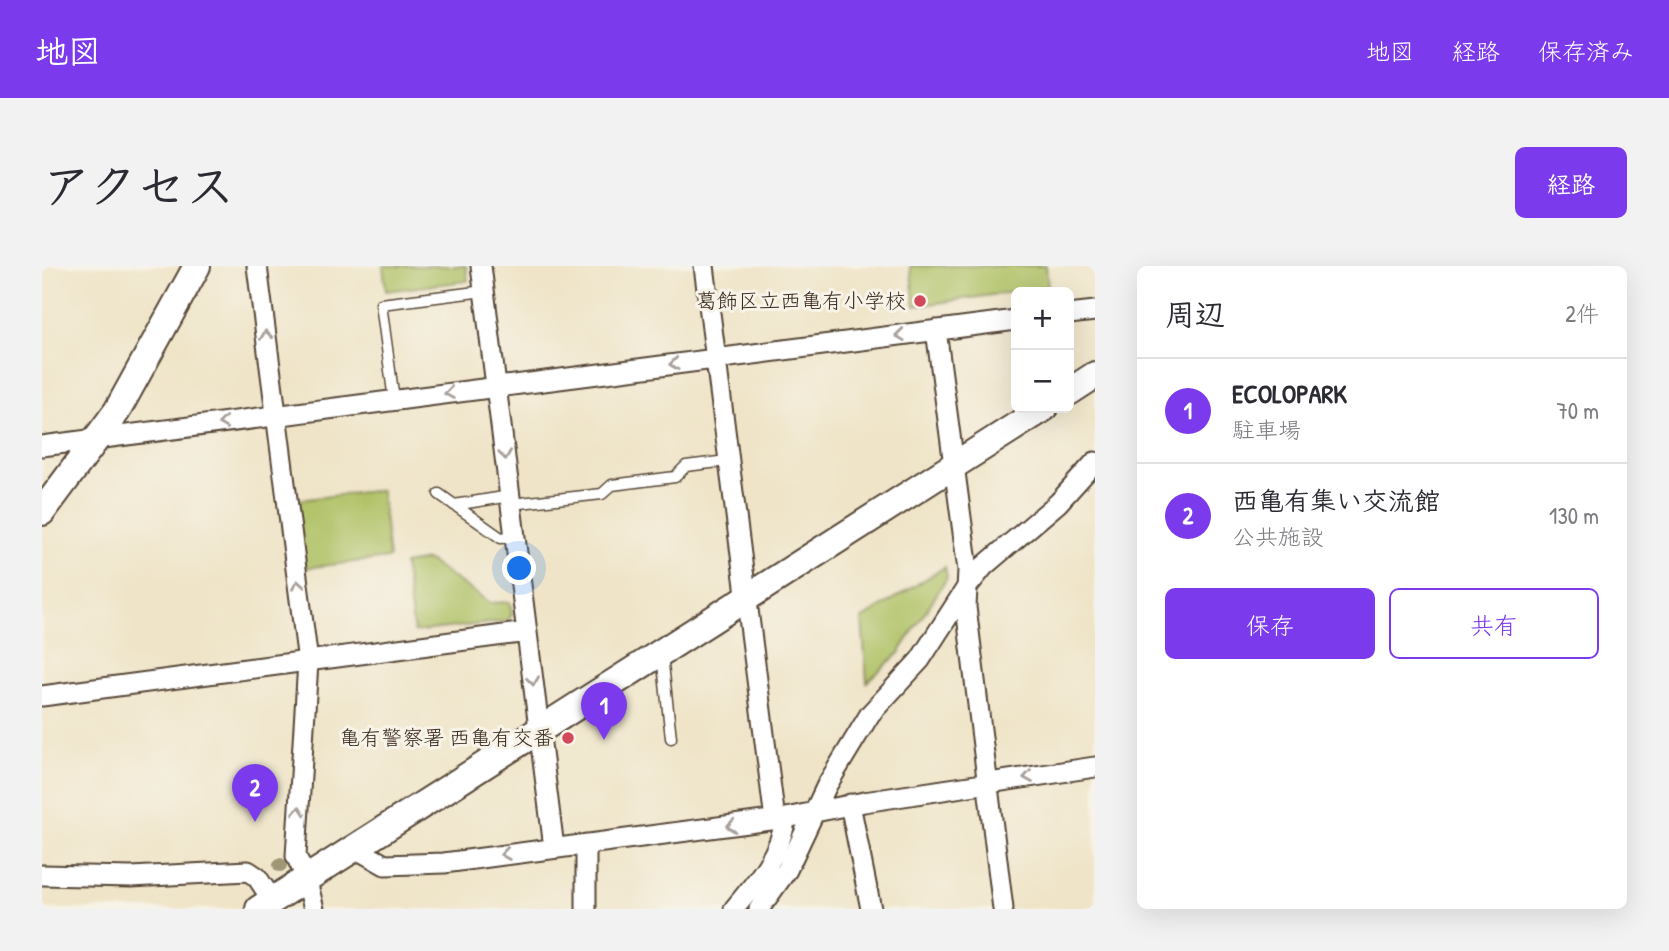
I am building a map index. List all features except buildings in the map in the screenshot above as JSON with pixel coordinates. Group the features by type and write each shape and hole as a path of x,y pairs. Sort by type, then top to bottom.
{"street":[{"path":"42,512 117,411 197,266"},
{"path":"257,266 308,662 296,856 306,877 314,909"},
{"path":"481,266 554,848"},
{"path":"704,266 727,461 783,838 768,868 734,909"},
{"path":"1074,313 1095,311"},
{"path":"42,446 1011,321"},
{"path":"936,330 968,570 965,607 1003,909"},
{"path":"1074,389 1095,375"},
{"path":"42,875 131,877 248,871 257,877 265,905 352,847 1036,413"},
{"path":"759,909 787,870 827,785 870,714 920,660 967,587 984,566 1058,503 1095,462"},
{"path":"42,696 527,632"},
{"path":"352,847 385,865 444,863 781,819 850,804 1095,767"},
{"path":"850,804 871,909"},
{"path":"586,844 586,909"}],"lane":[{"path":"394,400 381,304 484,291"},
{"path":"454,505 602,494 612,485 675,477 685,466 727,461"},
{"path":"439,494 500,538 515,536"},
{"path":"662,651 671,738"}],"green space":[{"path":"383,266 466,266 468,281 386,291"},
{"path":"910,266 1046,266 1048,287 1011,287 1011,292 915,306"},
{"path":"381,490 389,558 305,568 297,500"},
{"path":"427,560 490,603 510,602 512,615 507,621 414,632 404,564"},
{"path":"945,567 947,578 899,653 867,682 862,619"}],"place":[{"name":"葛飾区立西亀有小学校","path":"920,301"},
{"name":"亀有警察署 西亀有交番","path":"568,738"},
{"name":"ECOLOPARK","path":"604,740"},
{"name":"西亀有集い交流館","path":"255,822"}]}
